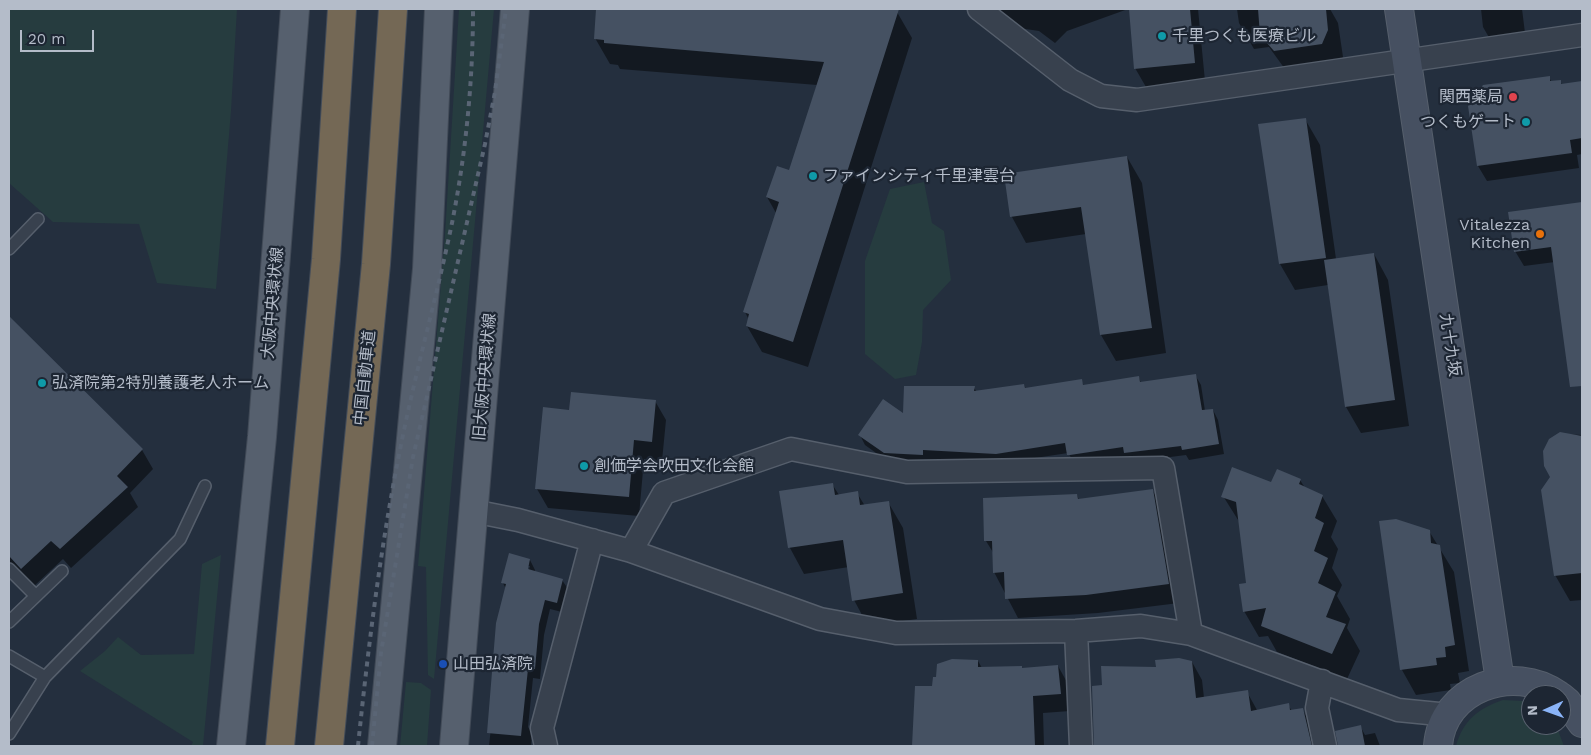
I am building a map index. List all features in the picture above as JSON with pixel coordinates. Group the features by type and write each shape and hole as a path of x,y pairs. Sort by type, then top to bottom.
{"highway":[{"path":"280,746 326,259 342,9"},
{"name":"中国自動車道","path":"329,746 376,264 393,9"}],"main road":[{"name":"大阪中央環状線","path":"231,746 264,407 295,9"},
{"path":"382,746 427,269 438,9"},
{"name":"旧大阪中央環状線","path":"454,746 515,9"}],"street":[{"path":"979,9 1070,80 1101,96 1137,100 1582,34"},
{"name":"九十九坂","path":"1399,9 1500,681"},
{"path":"631,550 664,493 791,449 907,472 1163,468 1191,634"},
{"path":"474,511 631,550 820,619 896,634 1076,631 1140,626 1191,634 1398,710 1448,715"},
{"path":"546,746 542,728 592,540"},
{"path":"1076,631 1081,746"},
{"path":"1438,746 1448,715 1462,699 1474,691 1500,681 1524,680 1541,685"},
{"path":"1322,681 1316,708 1325,746"},
{"path":"1571,708 1582,723"}],"lane":[{"path":"9,248 38,220"},
{"path":"9,734 45,677 180,539 205,486"},
{"path":"9,569 36,596"},
{"path":"9,622 62,571"},
{"path":"9,656 45,677"}],"green space":[{"path":"9,9 237,9 231,111 216,289 157,283 139,224 53,222 9,183"},
{"path":"459,9 494,9 434,679 428,675 426,567 418,566 445,234"},
{"path":"924,182 932,223 944,231 951,280 923,310 922,342 916,375 895,379 865,354 865,261 890,189"},
{"path":"221,555 203,746 191,746 193,742 80,671 105,651 118,637 141,655 194,654 202,564"},
{"path":"406,682 421,683 431,690 427,746 400,746"},
{"path":"1503,700 1521,701 1521,735 1560,735 1564,746 1456,746 1468,722 1479,711"}],"building":[{"name":"ファインシティ千里津雲台","path":"596,9 899,9 793,342 746,326 749,314 743,312 779,202 766,197 777,166 789,170 824,62 604,43 604,40 594,39"},
{"name":"千里つくも医療ビル","path":"1129,9 1190,9 1195,63 1134,69"},
{"path":"1258,9 1326,9 1328,30 1322,44 1274,51 1260,35"},
{"name":"つくもゲート","path":"1550,76 1550,81 1561,80 1561,84 1582,81 1582,138 1570,140 1572,153 1477,166 1468,106 1483,85"},
{"path":"1306,118 1326,258 1279,264 1258,124"},
{"path":"1127,156 1152,328 1100,335 1081,207 1010,217 1004,174"},
{"path":"1582,202 1582,386 1570,387 1551,247 1514,252 1508,212"},
{"path":"1374,253 1395,400 1345,407 1324,260"},
{"name":"弘済院第2特別養護老人ホーム","path":"9,316 143,449 117,476 128,487 60,549 51,541 21,569 9,556"},
{"path":"1196,374 1202,410 1213,409 1219,444 1182,450 1181,446 1124,453 1123,447 1067,455 1065,443 996,454 923,450 923,455 884,453 858,435 883,399 903,413 904,386 975,386 974,391 1024,384 1025,388 1082,379 1083,385 1139,376 1140,382"},
{"name":"創価学会吹田文化会館","path":"571,392 656,400 652,442 634,440 629,497 535,489 543,407 569,410"},
{"path":"1560,432 1582,436 1582,573 1554,576 1541,490 1550,477 1544,466 1543,451 1549,439"},
{"path":"1232,467 1271,482 1277,469 1301,479 1299,484 1323,495 1315,518 1324,523 1314,551 1328,558 1318,583 1336,592 1326,617 1346,624 1332,654 1261,626 1266,608 1243,612 1239,584 1246,583 1236,502 1221,497"},
{"path":"833,483 835,495 858,491 860,505 889,501 903,593 852,601 843,540 788,548 779,491"},
{"path":"1153,489 1169,584 1086,595 1005,599 1004,572 993,573 992,541 984,541 983,498 1077,494 1078,499"},
{"path":"1396,519 1430,530 1431,543 1440,545 1455,645 1445,647 1446,657 1436,658 1437,665 1400,670 1379,521"},
{"path":"509,553 530,559 528,569 563,579 557,603 545,600 539,624 535,669 528,669 521,736 487,733 496,623 506,584 501,583"},
{"path":"1179,658 1192,661 1196,698 1248,690 1251,711 1289,703 1290,710 1303,708 1312,746 1094,746 1092,686 1102,685 1101,666 1156,667 1155,660"},
{"path":"952,659 978,660 978,667 1022,666 1022,668 1058,665 1061,694 1033,696 1035,746 912,746 915,686 932,686 933,677 936,677 937,664"},
{"path":"1361,725 1365,746 1338,746 1335,731"}],"railway":[{"path":"358,746 375,600 392,491 411,397 452,223 461,170 472,63 473,9"},
{"path":"372,746 381,653 413,457 485,144 495,92 506,9"}],"place":[{"name":"千里つくも医療ビル","path":"1162,36"},
{"name":"関西薬局","path":"1513,97"},
{"name":"つくもゲート","path":"1526,122"},
{"name":"ファインシティ千里津雲台","path":"813,176"},
{"name":"Vitalezza Kitchen","path":"1540,234"},
{"name":"弘済院第2特別養護老人ホーム","path":"42,383"},
{"name":"創価学会吹田文化会館","path":"584,466"},
{"name":"山田弘済院","path":"443,664"}]}
